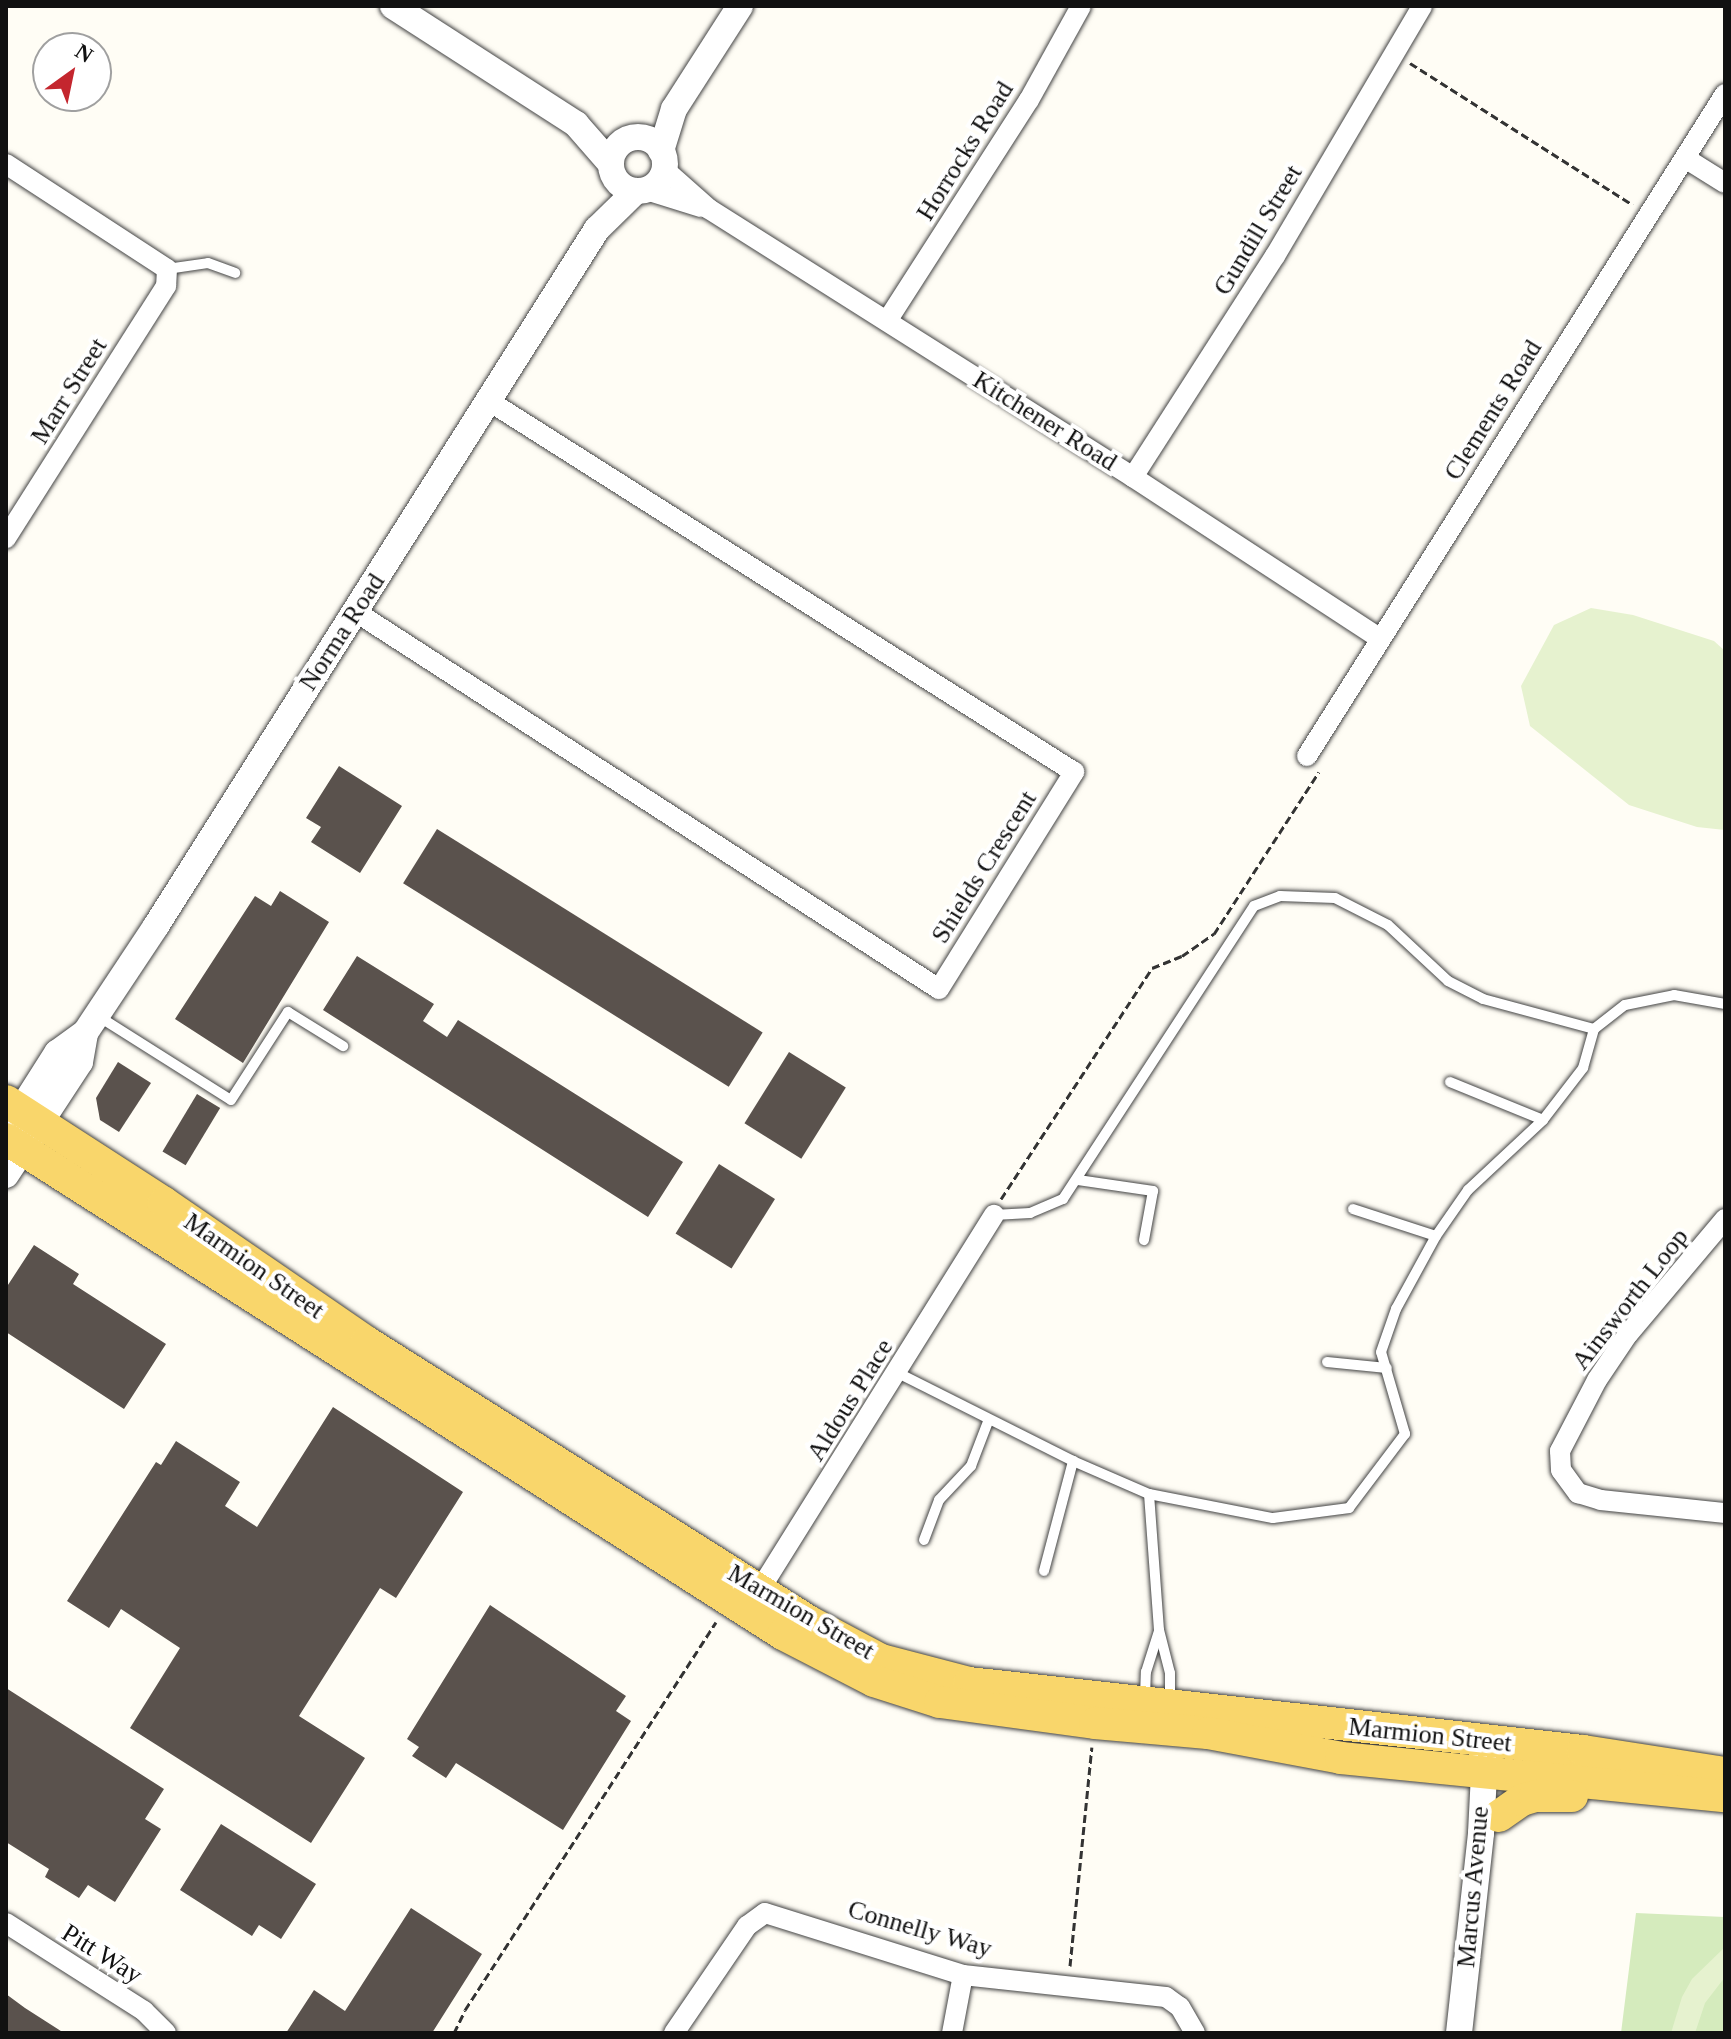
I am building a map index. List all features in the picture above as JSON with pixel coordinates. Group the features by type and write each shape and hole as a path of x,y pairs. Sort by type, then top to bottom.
{"main road":[{"name":"Marmion Street","path":"15,1133 826,1659 906,1693 940,1702 1156,1717 1495,1756 1725,1773"},
{"name":"Marmion Street","path":"1495,1756 1725,1796"},
{"path":"1499,1816 1509,1807 1535,1796 1691,1792"}],"street":[{"name":"Kitchener Road","path":"393,6 576,124 648,149 709,209 1133,477 1379,638"},
{"path":"648,149 740,6"},
{"name":"Horrocks Road","path":"887,321 1029,100 1081,6"},
{"name":"Gundill Street","path":"1133,477 1275,256 1422,6"},
{"name":"Clements Road","path":"1314,762 1379,638 1725,94"},
{"name":"Kitchener Road","path":"576,124 611,168"},
{"path":"616,148 648,149 660,179 641,190 624,187 611,168 616,148"},
{"path":"1685,158 1725,183"},
{"path":"6,164 167,269"},
{"name":"Norma Road","path":"597,229 611,168"},
{"name":"Kitchener Road","path":"641,190 709,209"},
{"name":"Norma Road","path":"15,1133 57,1053 91,1024 597,229 641,190"},
{"name":"Marr Street","path":"6,538 166,286 167,269"},
{"name":"Shields Crescent","path":"356,612 939,989 1074,772 489,401"},
{"name":"Aldous Place","path":"743,1604 898,1373 994,1215"},
{"name":"Ainsworth Loop","path":"1725,1219 1628,1334 1597,1380 1560,1451 1561,1470 1578,1493 1601,1500 1725,1513"},
{"name":"Marcus Avenue","path":"1476,2033 1499,1816 1495,1756"},
{"name":"Marcus Avenue","path":"1459,2033 1481,1833 1495,1756"},
{"name":"Connelly Way","path":"674,2033 747,1926 765,1913 963,1975 1166,1997 1180,2007 1195,2033"},
{"name":"Pitt Way","path":"6,1923 144,2011 166,2033"},
{"path":"952,2033 963,1975"}],"lane":[{"path":"167,269 208,263 235,273"},
{"path":"994,1215 1030,1213 1063,1199 1254,906 1280,896 1335,898 1388,925 1448,981 1483,999 1594,1029"},
{"path":"898,1373 1073,1461 1149,1494 1273,1518 1349,1508 1405,1434 1381,1352 1396,1309 1436,1236 1468,1190 1543,1120 1583,1068 1594,1029 1625,1005 1674,995 1725,1004"},
{"path":"91,1024 231,1100 288,1012 343,1046"},
{"path":"1450,1082 1543,1120"},
{"path":"1078,1180 1153,1191 1144,1240"},
{"path":"1353,1209 1436,1236"},
{"path":"1327,1362 1387,1368"},
{"path":"924,1540 939,1500 971,1466 989,1419"},
{"path":"1044,1571 1073,1461"},
{"path":"1149,1494 1159,1630 1170,1673 1156,1717"},
{"path":"1156,1717 1146,1672 1159,1630"}],"path":[{"path":"1395,54 1636,207"},
{"path":"994,1215 997,1204 1152,968 1182,956 1214,934 1314,762"},
{"path":"454,2033 465,2010 743,1604"},
{"path":"1068,1986 1092,1746"}],"green space":[{"path":"1591,608 1633,615 1714,641 1725,651 1725,830 1697,827 1629,805 1530,726 1521,686 1554,625"},
{"path":"1636,1913 1725,1917 1725,2033 1621,2033"},
{"path":"1725,1947 1725,1977 1705,2003 1695,2033 1671,2033 1682,1997 1692,1979"}],"building":[{"path":"339,766 402,806 360,873 311,842 321,827 306,818"},
{"path":"437,829 763,1032 729,1087 403,883"},
{"path":"280,891 329,922 243,1063 175,1019 255,896 271,906"},
{"path":"357,956 434,1004 423,1021 447,1037 458,1020 683,1162 648,1217 323,1010"},
{"path":"789,1052 846,1088 801,1159 744,1123"},
{"path":"118,1062 151,1083 119,1132 100,1120 96,1098"},
{"path":"197,1094 220,1108 186,1165 162,1151"},
{"path":"719,1164 775,1199 732,1269 676,1234"},
{"path":"34,1245 79,1274 73,1284 166,1344 124,1409 6,1332 6,1288"},
{"path":"333,1407 463,1492 396,1598 380,1588 299,1716 365,1758 311,1843 130,1728 180,1648 121,1609 109,1628 67,1601 156,1462 161,1465 176,1441 240,1482 225,1506 257,1527"},
{"path":"490,1605 626,1696 616,1711 631,1721 563,1830 456,1763 446,1778 412,1756 419,1747 407,1739"},
{"path":"6,1688 164,1789 145,1819 161,1829 115,1902 88,1885 79,1898 45,1877 49,1869 6,1842"},
{"path":"221,1824 316,1884 281,1939 259,1925 252,1936 180,1890"},
{"path":"411,1908 482,1954 432,2033 286,2033 314,1990 345,2011"},
{"path":"6,1994 25,2008 64,2033 6,2033"}]}
